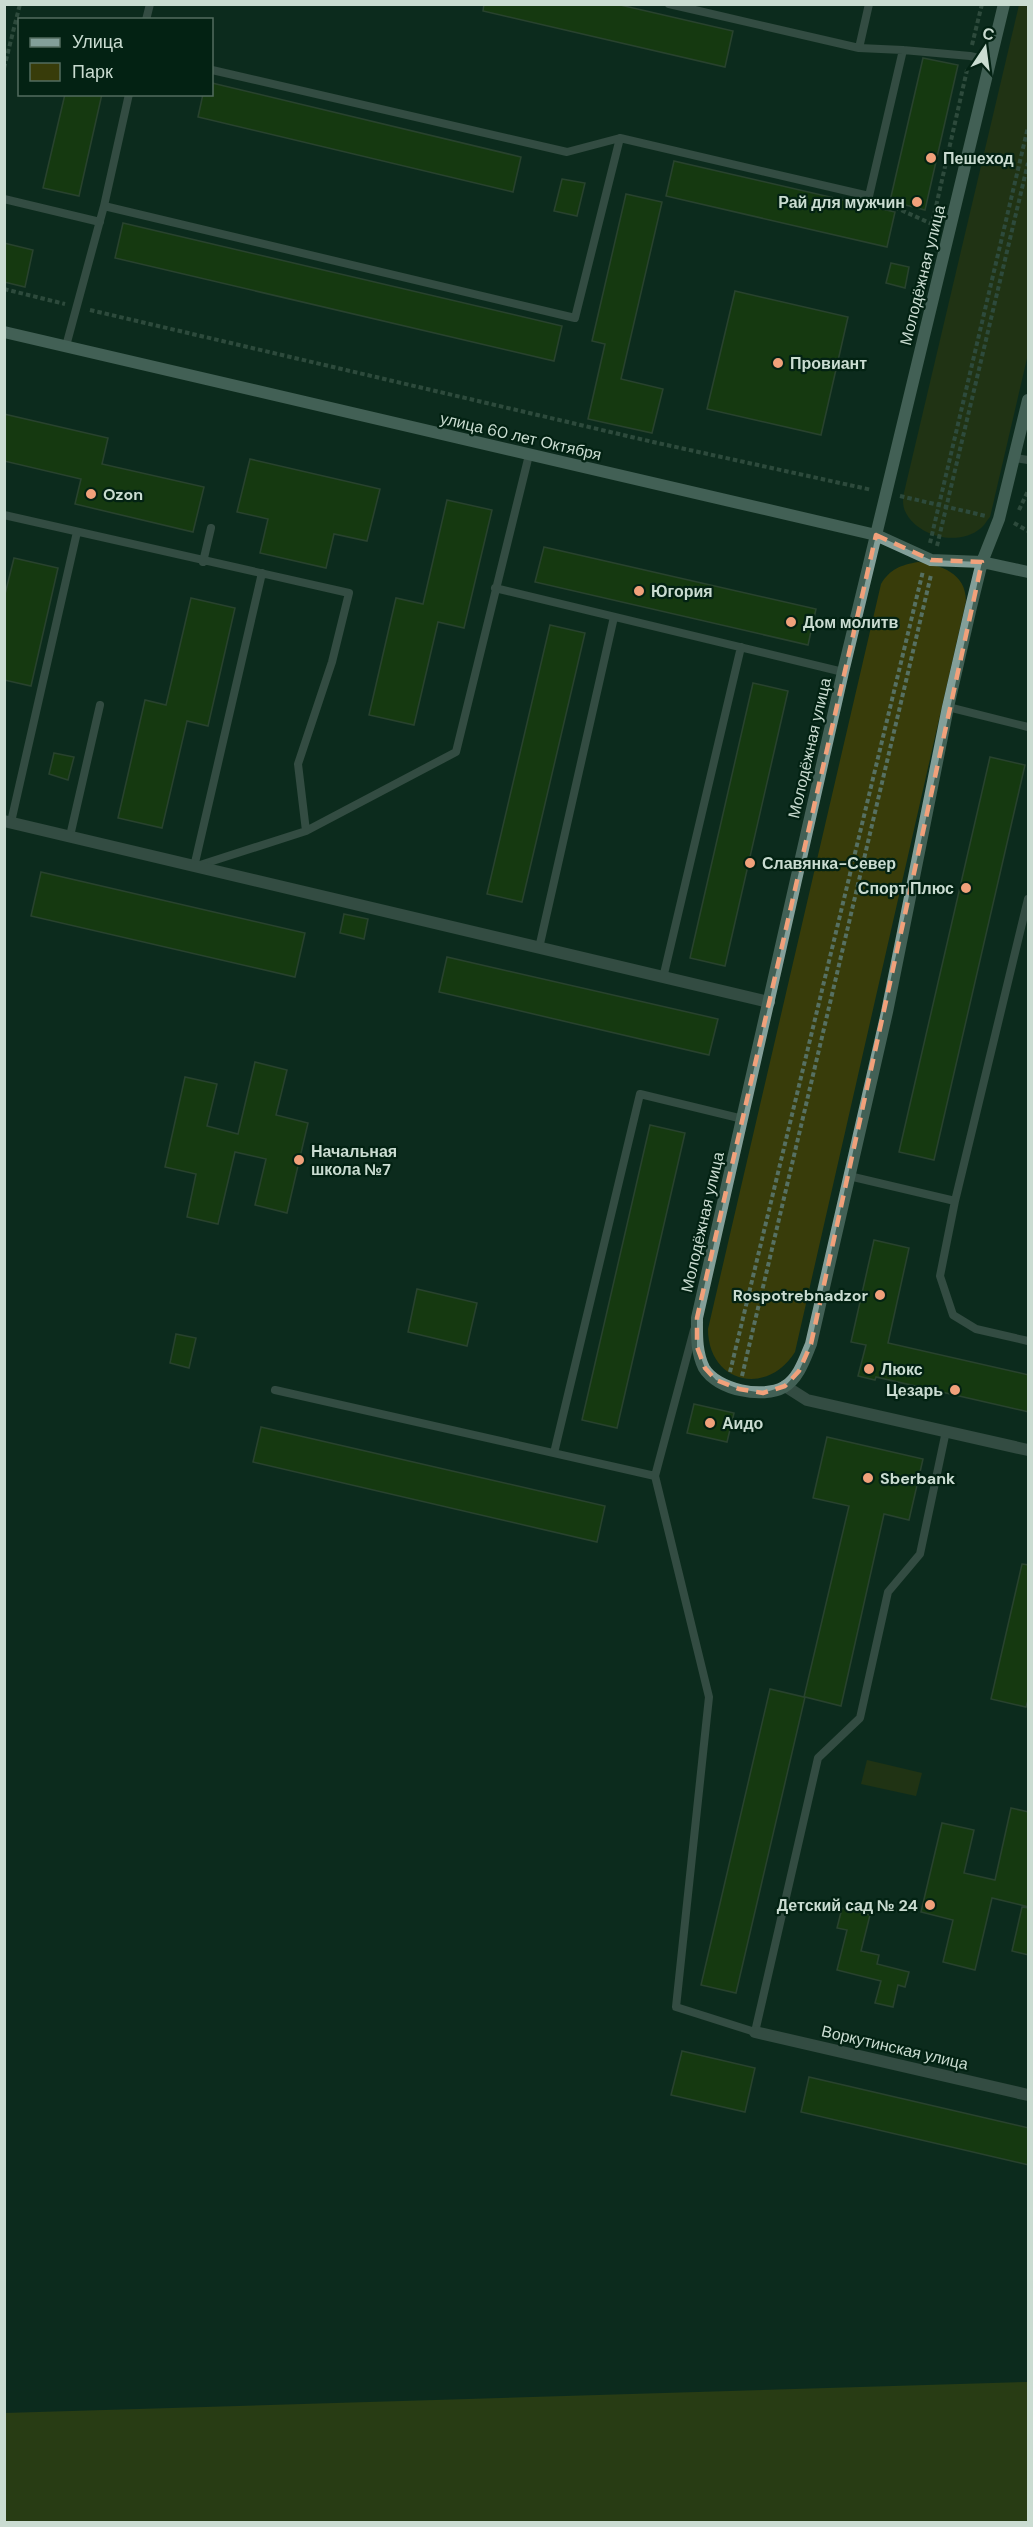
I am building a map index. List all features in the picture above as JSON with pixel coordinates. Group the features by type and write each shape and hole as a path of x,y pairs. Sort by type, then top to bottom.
{"main road":[{"name":"Молодёжная улица","path":"785,1386 763,1393 740,1389 716,1380 705,1368 697,1347 697,1318 843,672 1004,4"},
{"name":"улица 60 лет Октября","path":"4,332 876,535 928,558 982,562 1029,572"},
{"path":"785,1386 799,1371 811,1344 887,1012 948,707 982,562 999,519 1029,400"}],"street":[{"path":"8,822 769,1002"},
{"path":"785,1386 807,1400 1029,1450"},
{"name":"Воркутинская улица","path":"755,2032 1029,2095"}],"lane":[{"path":"669,4 859,48 970,56 991,61"},
{"path":"859,48 869,4"},
{"path":"213,70 567,152 620,138 869,196 903,50"},
{"path":"66,346 100,222 129,96"},
{"path":"104,206 575,318 620,138"},
{"path":"4,199 100,222"},
{"path":"194,867 306,831 456,752 529,455"},
{"path":"1015,458 1029,460"},
{"path":"4,515 203,562 349,593 332,662 298,764 306,831"},
{"path":"203,562 211,528"},
{"path":"8,822 77,532"},
{"path":"194,867 262,573"},
{"path":"495,588 843,672"},
{"path":"539,948 614,617"},
{"path":"663,978 741,647"},
{"path":"70,836 100,705"},
{"path":"948,707 1029,727"},
{"path":"1029,899 955,1201 939,1276 953,1315 976,1329 1029,1341"},
{"path":"554,1453 640,1094 742,1119"},
{"path":"849,1176 955,1201"},
{"path":"697,1318 655,1476 709,1697 676,2007 755,2032 818,1758 860,1719 888,1592 920,1554 946,1431"},
{"path":"275,1390 655,1476"}],"path":[{"path":"4,68 20,4"},
{"path":"869,196 932,224 982,4"},
{"path":"730,1373 928,558 1029,127"},
{"path":"928,558 940,537 948,507 1029,163"},
{"path":"4,289 653,442 1012,522 1029,531"},
{"path":"740,1389 934,564 928,558"}],"highlighted area":[{"path":"876,535 931,560 982,562 811,1344 799,1371 785,1386 763,1393 739,1389 716,1380 705,1368 697,1347 697,1318"}],"green space":[{"path":"1019,5 1028,5 1028,354 990,517 972,534 950,538 929,533 919,527 904,509 903,497"},
{"path":"918,562 935,565 951,572 962,584 966,601 795,1352 783,1366 770,1375 755,1379 741,1378 728,1372 718,1362 711,1347 708,1329 881,584 897,568"},
{"path":"867,1760 922,1773 916,1796 861,1784"},
{"path":"1028,2382 1028,2522 5,2522 5,2413"}],"building":[{"path":"484,4 616,4 733,31 725,67 483,11"},
{"path":"923,58 958,65 925,210 890,201"},
{"path":"213,83 521,157 513,192 198,117 203,96 213,96"},
{"path":"65,96 102,96 79,196 43,188"},
{"path":"674,161 895,212 887,247 666,196"},
{"path":"562,179 585,183 577,216 554,211"},
{"path":"626,194 662,202 621,379 663,389 652,433 588,419 605,344 592,341"},
{"path":"123,223 562,326 554,361 115,258"},
{"path":"4,243 33,250 25,287 4,282"},
{"path":"891,263 909,267 905,288 886,283"},
{"name":"Провиант","path":"735,291 848,317 821,435 707,409"},
{"path":"4,414 108,438 102,464 204,487 193,532 75,504 81,479 4,461"},
{"path":"250,459 380,489 367,541 334,534 326,568 260,553 268,519 237,512"},
{"path":"447,500 492,510 464,628 438,622 414,725 369,715 396,598 423,604"},
{"path":"544,547 816,609 808,645 535,582"},
{"path":"14,558 58,568 31,686 4,680 4,598"},
{"path":"191,598 235,608 208,726 187,721 162,828 118,818 145,700 166,705"},
{"path":"550,625 585,633 522,902 487,894"},
{"path":"753,683 788,691 725,966 690,958"},
{"path":"54,753 74,757 68,780 49,774"},
{"path":"990,757 1025,765 934,1160 899,1152"},
{"path":"41,872 305,933 295,977 31,916"},
{"path":"344,914 368,919 364,939 340,933"},
{"path":"447,957 718,1019 709,1055 439,992"},
{"path":"255,1062 287,1070 276,1115 308,1123 287,1213 255,1205 266,1159 235,1152 218,1224 187,1217 196,1174 165,1167 185,1077 217,1084 207,1126 238,1134"},
{"path":"650,1125 685,1133 617,1428 582,1420"},
{"path":"874,1240 909,1248 888,1343 1029,1375 1029,1412 876,1377 875,1380 858,1376 866,1345 851,1342"},
{"path":"417,1289 477,1303 467,1346 408,1332"},
{"path":"176,1334 196,1338 189,1368 170,1363"},
{"name":"Аидо","path":"694,1404 734,1413 727,1442 687,1433"},
{"path":"261,1427 605,1506 597,1542 253,1462"},
{"path":"827,1437 923,1459 909,1520 884,1514 841,1706 805,1697 736,1993 701,1985 770,1689 804,1697 849,1506 813,1498"},
{"path":"1022,1564 1029,1565 1029,1697 1026,1707 991,1699"},
{"path":"1011,1808 1029,1812 1029,1907 992,1898 975,1970 943,1962 953,1920 921,1912 942,1823 974,1830 964,1873 995,1880"},
{"path":"1022,1907 1029,1908 1029,1955 1012,1951"},
{"path":"842,1908 870,1915 861,1951 879,1955 877,1964 909,1972 905,1987 898,1985 893,2007 875,2003 881,1981 837,1970 847,1930 837,1928"},
{"path":"682,2051 755,2068 745,2112 671,2095"},
{"path":"809,2077 1029,2128 1029,2165 801,2112"}],"place":[{"name":"Пешеход","path":"931,158"},
{"name":"Рай для мужчин","path":"917,202"},
{"name":"Провиант","path":"778,363"},
{"name":"Ozon","path":"91,494"},
{"name":"Югория","path":"639,591"},
{"name":"Дом молитв","path":"791,622"},
{"name":"Славянка-Север","path":"750,863"},
{"name":"Спорт Плюс","path":"966,888"},
{"name":"Начальная школа №7","path":"299,1160"},
{"name":"Rospotrebnadzor","path":"880,1295"},
{"name":"Люкс","path":"869,1369"},
{"name":"Цезарь","path":"955,1390"},
{"name":"Аидо","path":"710,1423"},
{"name":"Sberbank","path":"868,1478"},
{"name":"Детский сад № 24","path":"930,1905"}]}
